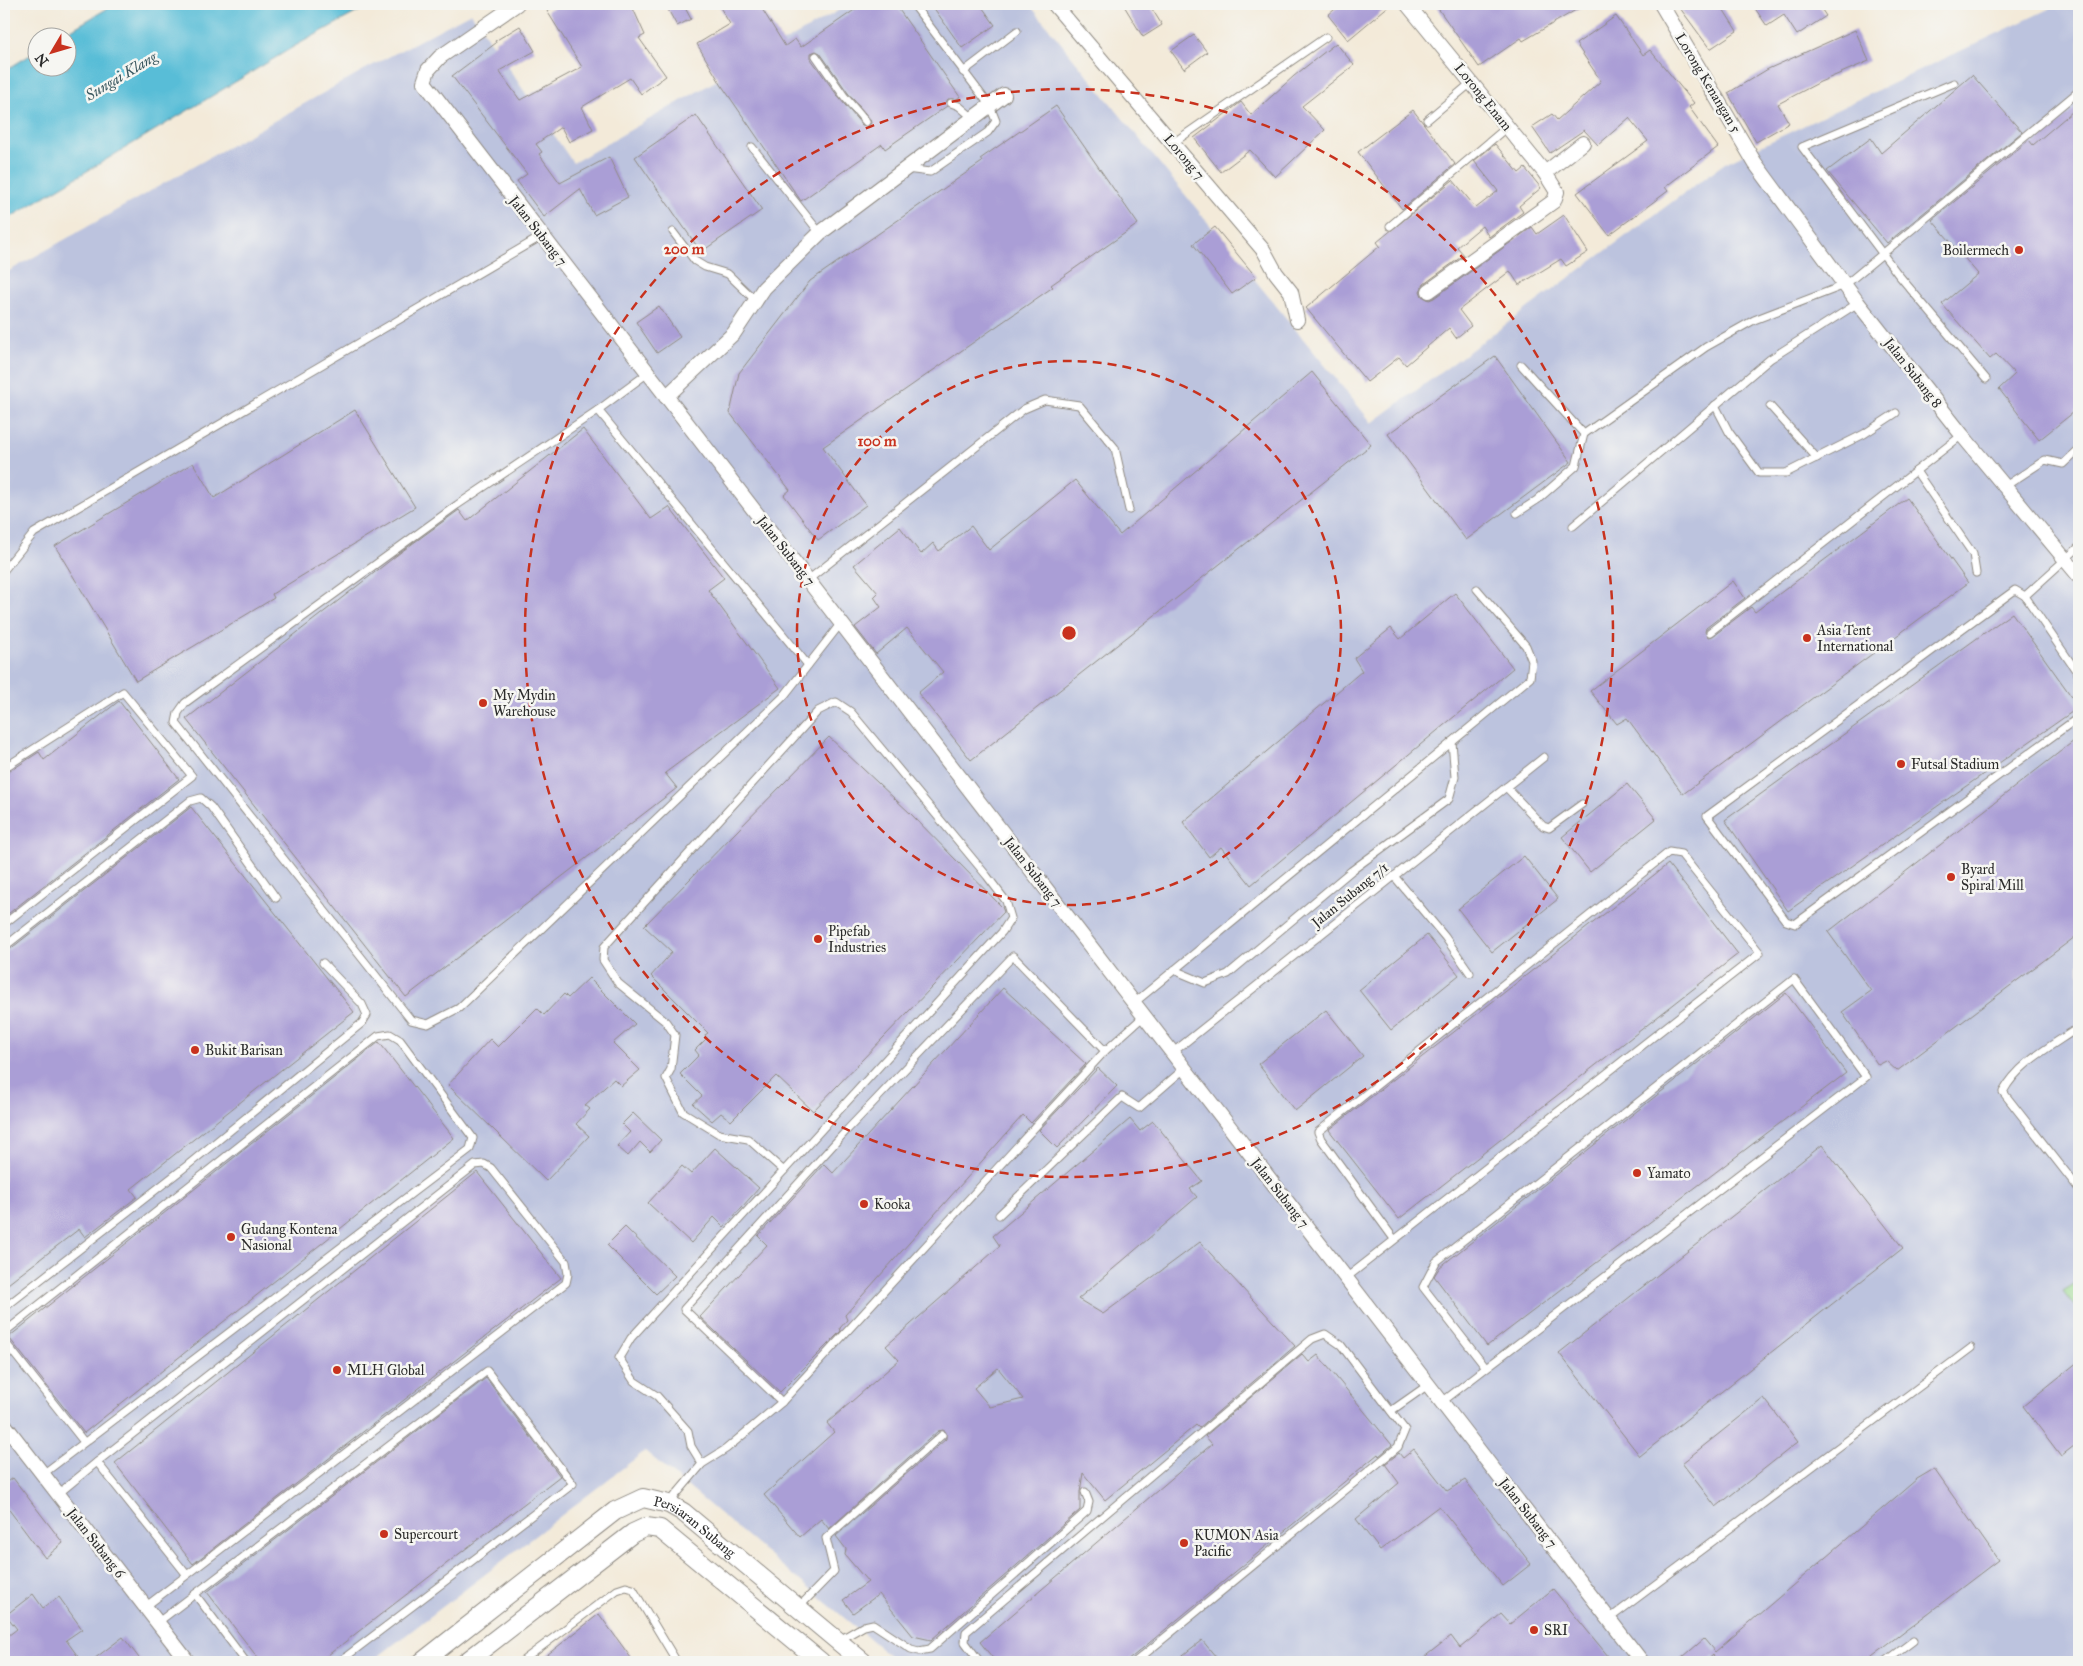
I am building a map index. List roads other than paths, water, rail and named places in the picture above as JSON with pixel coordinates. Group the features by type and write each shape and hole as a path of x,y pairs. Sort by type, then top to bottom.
{"street":[{"name":"Jalan Subang 7","path":"517,4 440,57 428,70 424,82 1642,1662"},
{"name":"Lorong 7","path":"1054,4 1264,251 1276,273 1291,292 1297,320"},
{"name":"Lorong Enam","path":"1406,4 1472,82 1545,173 1557,192 1554,202 1429,291"},
{"name":"Lorong Kenangan 5","path":"1661,4 1755,163"},
{"path":"666,397 734,333 764,288 820,234 1004,95"},
{"path":"1545,173 1583,143"},
{"name":"Jalan Subang 8","path":"1755,163 1858,303 1962,435 2079,576"},
{"name":"Jalan Subang 6","path":"4,1424 188,1662"},
{"name":"Persiaran Subang","path":"422,1662 615,1511 643,1498 669,1504 683,1512 863,1662"},
{"name":"Persiaran Subang","path":"466,1662 633,1533 646,1527 660,1529 821,1662"}],"lane":[{"path":"905,169 930,172 988,132 996,121 990,106 913,4"},
{"path":"963,72 1018,31"},
{"path":"1173,143 1326,36"},
{"path":"816,56 844,96 866,122"},
{"path":"1427,120 1472,82"},
{"path":"1954,84 1802,148 1883,254 1986,379"},
{"path":"1518,513 1537,500 1576,466 1584,434 1706,347 1754,320 1845,285 2079,91"},
{"path":"950,103 959,106 974,118"},
{"path":"1390,226 1507,127"},
{"path":"752,147 820,234"},
{"path":"673,232 695,261 706,267 728,274 755,300"},
{"path":"4,570 34,533 542,236"},
{"path":"1573,526 1770,359 1858,303"},
{"path":"1521,365 1584,434"},
{"path":"648,372 598,410 457,505 185,703 178,713 176,724 411,1020 428,1024 459,1008 784,696 841,623"},
{"path":"808,580 1024,409 1045,400 1079,405 1115,448 1129,510"},
{"path":"1715,405 1729,432 1759,473 1786,473 1864,434 1896,413"},
{"path":"1770,406 1816,458"},
{"path":"598,410 808,666"},
{"path":"1710,632 1962,435"},
{"path":"2004,486 2045,460 2062,464 2079,449"},
{"path":"1916,471 1973,554 1976,573"},
{"path":"2025,596 2079,547"},
{"path":"1134,1003 1530,678 1532,661 1526,646 1477,589"},
{"path":"2079,675 2025,596 2016,590 1707,816 1786,921 1795,924 2079,717"},
{"path":"4,768 123,692 192,776 4,924"},
{"path":"702,1464 691,1446 688,1431 657,1396 634,1381 619,1358 631,1338 1002,932 1011,918 1006,901 987,876 851,712 836,702 818,711 604,948 603,960 618,983 666,1022 675,1035 672,1069 666,1078 684,1112 720,1134 748,1139 784,1170"},
{"path":"1174,970 1205,983 1228,974 1351,871 1449,799 1455,777 1452,742"},
{"name":"Jalan Subang 7/1","path":"1172,1053 1544,757"},
{"path":"1506,787 1538,822 1549,828 1582,804"},
{"path":"4,947 190,801 201,798 211,807 276,898"},
{"path":"1346,1278 1760,953 1681,854 1669,852 1318,1132 1321,1139 1394,1240"},
{"path":"1394,876 1445,937 1470,973"},
{"path":"782,1402 684,1309 846,1131 1013,956 1105,1051"},
{"path":"4,1308 189,1164 362,1023 367,1015 362,1004 323,963"},
{"path":"1442,1402 1866,1077 1794,979 1436,1262 1423,1287 1486,1368"},
{"path":"669,1504 702,1464 726,1449 782,1402 1105,1051 1144,1016"},
{"path":"2079,1027 2028,1062 2010,1078 2003,1092 2079,1189"},
{"path":"42,1474 470,1148 473,1138 400,1040 390,1034 378,1036 6,1331 4,1336 5,1342 84,1442"},
{"path":"999,1215 1122,1097 1139,1108 1184,1068"},
{"path":"58,1494 475,1165 484,1164 491,1168 566,1262 568,1274 566,1283 145,1607"},
{"path":"980,1662 965,1642 966,1632 1312,1339 1325,1334 1341,1345 1405,1430 1398,1447 1135,1662"},
{"path":"1609,1619 1971,1348"},
{"path":"157,1623 487,1372 573,1484 339,1662"},
{"path":"1391,1411 1428,1385"},
{"path":"798,1608 834,1571 826,1538 942,1435"},
{"path":"97,1462 187,1575"},
{"path":"838,1642 864,1626 874,1624 911,1649 930,1649 1087,1512 1090,1502 1085,1492"},
{"path":"521,1662 617,1590 626,1587 633,1589 677,1662"},
{"path":"195,1594 246,1662"},
{"path":"1885,1662 1913,1641"}],"water":[{"name":"Sungai Klang","path":"115,4 372,4 295,46 4,221 4,71 28,56 28,78 78,78 78,28 74,28"}],"place":[{"name":"Boilermech","path":"2019,250"},
{"name":"Asia Tent International","path":"1807,638"},
{"name":"My Mydin Warehouse","path":"483,703"},
{"name":"Futsal Stadium","path":"1901,764"},
{"name":"Byard Spiral Mill","path":"1951,877"},
{"name":"Pipefab Industries","path":"818,939"},
{"name":"Bukit Barisan","path":"195,1050"},
{"name":"Yamato","path":"1637,1173"},
{"name":"Kooka","path":"864,1204"},
{"name":"Gudang Kontena Nasional","path":"231,1237"},
{"name":"MLH Global","path":"337,1370"},
{"name":"Supercourt","path":"384,1534"},
{"name":"KUMON Asia Pacific","path":"1184,1543"},
{"name":"SRI","path":"1534,1630"}]}
